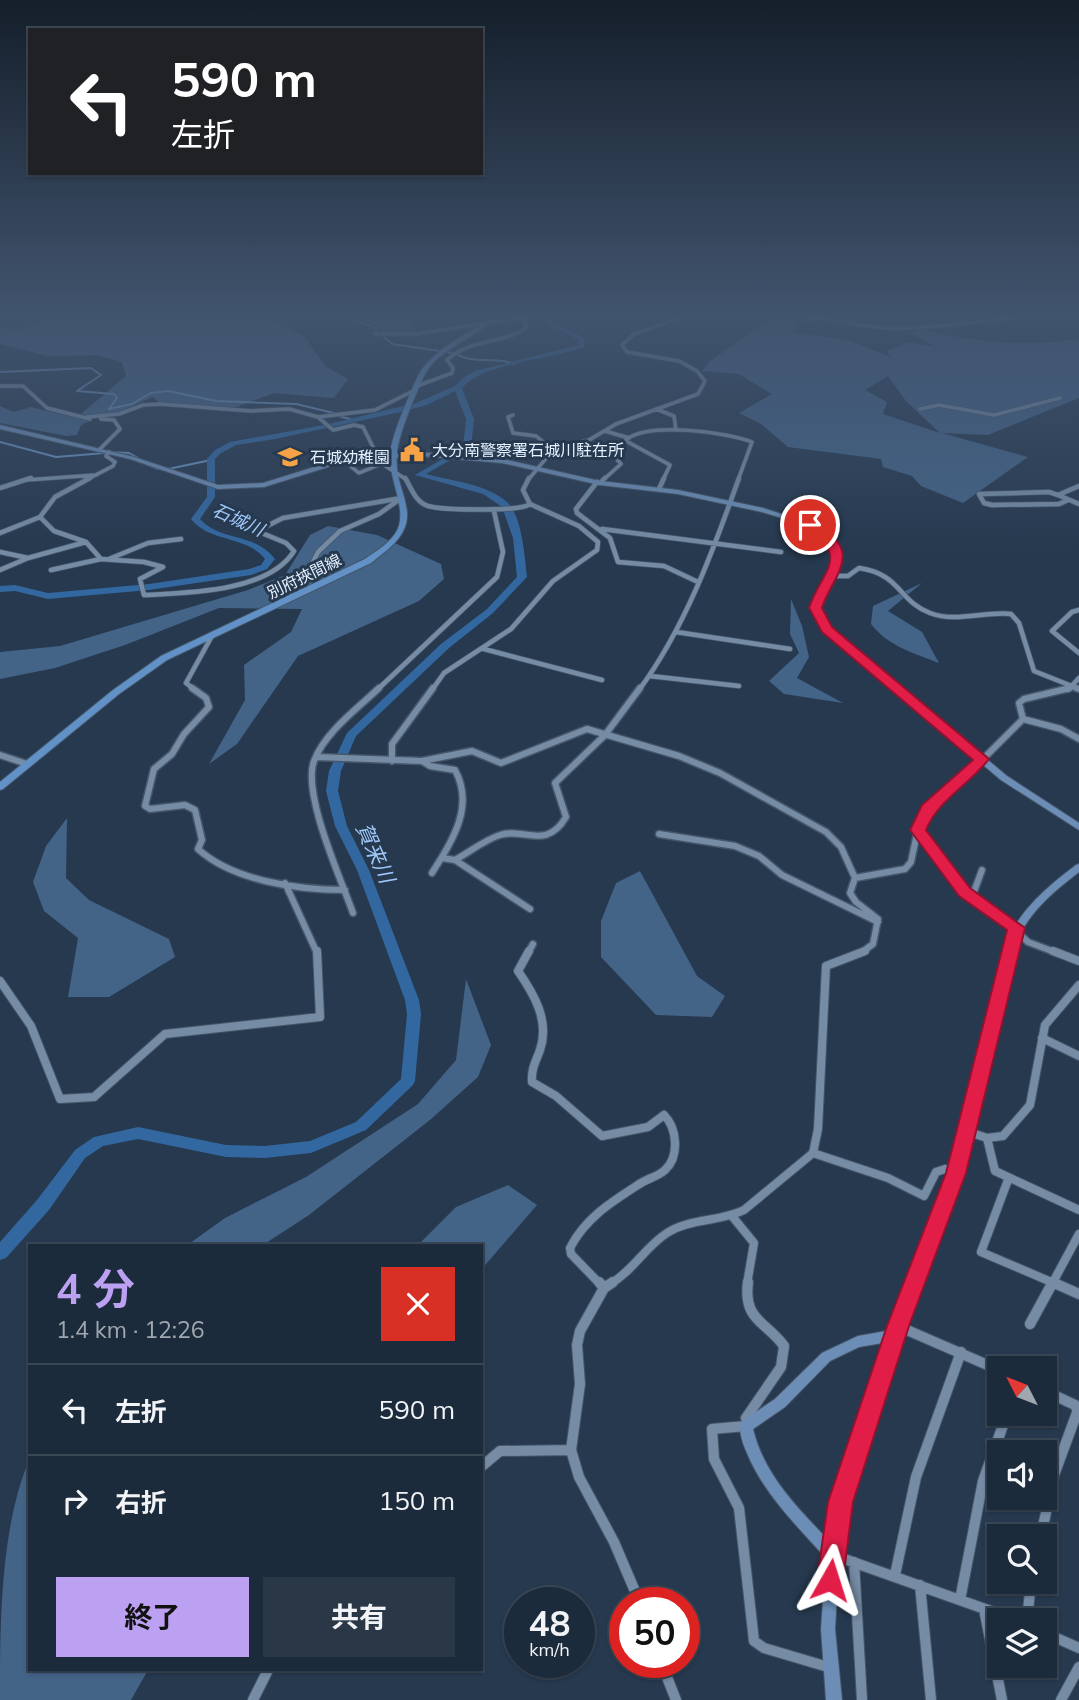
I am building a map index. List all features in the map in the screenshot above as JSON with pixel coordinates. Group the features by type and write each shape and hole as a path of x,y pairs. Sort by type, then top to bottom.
{"main road":[{"name":"別府挾間線","path":"0,787 147,670 213,634 385,549 403,527 405,517 393,455 415,392"}],"street":[{"path":"30,392 47,408 114,421 120,426 99,450"},
{"path":"87,417 119,414 153,404 251,411 289,409 318,417 374,410 412,392"},
{"path":"392,761 391,744 429,690 449,668 484,649 517,623 553,580 592,554 598,546 579,526 530,504 523,490 530,476 540,468 553,450 589,440 699,392"},
{"path":"920,409 939,405 994,415 1060,398"},
{"path":"656,409 674,416 676,430"},
{"path":"513,415 508,417 513,433 536,436 553,450"},
{"path":"318,417 331,429 363,426 379,460 407,480 410,491 427,506 470,506 496,510 525,508 530,504"},
{"path":"0,427 108,452 206,485 228,488 264,485 343,460 379,460"},
{"path":"455,860 500,835 514,833 527,837 560,827 566,817 555,783 606,735 650,676 676,632 698,582 713,544 751,440 676,430 627,439 614,460 621,464 598,482 576,509 577,513 615,545 618,562 664,566 698,582"},
{"path":"606,431 627,439 670,465 659,489"},
{"path":"0,533 40,517 55,497 116,464 106,456 108,452"},
{"path":"343,460 359,472 393,455 479,458 540,468 598,482 659,489 793,517 818,530 837,552 838,564 815,608 827,629 981,759 1038,803 1079,827"},
{"path":"0,488 36,477 98,475"},
{"path":"1058,495 1079,486"},
{"path":"1068,500 1059,504 992,505 984,503 979,494 1049,492 1079,504"},
{"path":"40,517 54,531 86,542 103,560 144,562 163,567 141,579 144,595 210,589 266,576 282,566 294,551 286,543 257,531 283,519 402,498"},
{"path":"290,598 289,591 308,572 323,546 346,526 379,514 402,498"},
{"path":"354,913 345,897 345,890 319,819 314,794 313,764 322,746 349,716 497,578 505,559 496,510"},
{"path":"598,529 781,552"},
{"path":"51,570 103,560 148,543 181,538"},
{"path":"0,570 28,558 86,542"},
{"path":"0,552 28,558"},
{"path":"831,576 848,576 859,568 882,572 890,576 923,610 935,615 1011,614 1019,623 1034,671 1079,689"},
{"path":"1079,610 1072,612 1052,631 1079,653"},
{"path":"676,632 790,649"},
{"path":"213,634 186,683 205,698 209,707 184,734 172,754 153,769 145,806 191,807 198,817 202,840 198,849 206,859 285,883 345,890"},
{"path":"484,649 602,680"},
{"path":"650,676 700,684 739,686"},
{"path":"1023,719 1019,703 1022,700 1048,692 1063,692 1072,688 1079,678"},
{"path":"855,877 905,869 911,862 918,830 927,809 959,783 1023,719"},
{"path":"1023,719 1061,729 1079,739"},
{"path":"317,757 422,761 472,751 501,763 579,730 606,735 699,762 810,822 837,840 855,877 850,893 856,902 874,914 878,922 869,950 863,954 834,959 826,966 818,1129 813,1153 744,1210 732,1216 682,1225 665,1234 621,1278 604,1288 580,1331 577,1345 580,1384 571,1450 579,1477 614,1542 633,1587"},
{"path":"0,755 27,764"},
{"path":"422,761 430,766 454,770 465,788 463,811 442,858 432,873"},
{"path":"918,830 964,892 1016,928 1028,942 1079,961"},
{"path":"659,834 735,846 759,856 782,875 878,922"},
{"path":"442,858 455,860 530,909"},
{"path":"834,1700 825,1631 840,1502 897,1331 956,1173 1016,928 1037,901 1079,867"},
{"path":"972,897 982,870"},
{"path":"0,981 31,1026 60,1099 94,1097 165,1034 320,1017 320,965 316,947 285,883"},
{"path":"533,944 518,971 532,993 545,1028 542,1046 530,1073 532,1082 556,1096 602,1136 648,1128 664,1115 672,1124 673,1156 668,1167 607,1203 581,1229 570,1248 571,1254 604,1288"},
{"path":"966,1131 987,1138 1003,1136 1030,1105 1035,1093 1045,1025 1079,985"},
{"path":"1042,1038 1079,1056"},
{"path":"987,1138 995,1171 1008,1180 1079,1210"},
{"path":"813,1153 888,1178 924,1196 936,1172 945,1170 956,1173"},
{"path":"1008,1180 981,1252 1079,1294"},
{"path":"732,1216 754,1243 747,1291 748,1306 755,1320 783,1342 787,1351 783,1364 746,1418 749,1446 762,1470 833,1555 985,1609 1002,1700"},
{"path":"1030,1324 1079,1234"},
{"path":"828,1667 764,1648 754,1641 739,1508 714,1459 712,1429 748,1424 780,1403 826,1357 858,1342 897,1331 961,1352 987,1364"},
{"path":"895,1575 916,1477 961,1352"},
{"path":"1044,1524 1054,1475 1078,1411 1075,1405 1057,1397"},
{"path":"960,1600 983,1481 1003,1426"},
{"path":"483,1465 499,1451 571,1450"},
{"path":"854,1562 862,1700"},
{"path":"920,1585 931,1700"},
{"path":"1057,1638 1079,1648"},
{"path":"1061,1700 1079,1667"},
{"path":"253,1700 268,1671"},
{"path":"667,1678 676,1700"}],"shaded area":[{"path":"107,392 338,392 334,398 274,393 231,409 161,404 153,397 120,412 102,416 81,414"},
{"path":"769,392 869,392 887,402 883,414 940,433 900,392 1079,392 1079,398 988,435 942,433 1028,457 963,503 921,486 912,476 883,467 881,459 788,447 761,424 739,413 772,394"},
{"path":"0,406 14,412 31,407 89,421 81,425 77,435 66,436 0,423"},
{"path":"328,526 377,535 441,564 444,579 419,601 298,656 237,744 209,764 245,700 244,665 291,632 302,609 219,608 125,645 55,668 0,679 0,652 60,646 248,590 285,575 310,535"},
{"path":"922,583 888,611 922,632 939,663 893,643 871,624 873,606"},
{"path":"791,599 802,626 809,657 797,678 843,703 784,694 769,681 799,653 790,634"},
{"path":"67,818 66,878 89,900 169,939 175,957 109,997 68,997 78,938 44,911 33,882 46,846"},
{"path":"640,871 697,976 725,996 712,1017 656,1015 601,957 601,921 616,883"},
{"path":"466,979 491,1045 478,1077 430,1120 309,1215 265,1244 189,1244 225,1218 306,1177 418,1104 456,1060"},
{"path":"508,1185 537,1205 483,1268 483,1244 419,1244 456,1207"},
{"path":"28,1463 28,1671 147,1671 131,1700 0,1700 4,1576 7,1545 20,1485"}],"waterway":[{"path":"93,392 114,394 117,398 109,409 132,404 157,392"},
{"path":"174,392 216,401 296,404 334,413"},
{"name":"石城川","path":"0,589 15,588 48,596 149,587 251,572 264,567 270,559 263,551 244,541 211,532 195,519 211,497 211,459 218,452 240,441 275,437 419,405 445,392"},
{"name":"賀来川","path":"0,1253 43,1205 80,1154 99,1141 138,1133 226,1151 265,1152 311,1147 361,1126 408,1081 414,1014 412,1000 363,870 341,826 332,791 335,771 351,735 445,646 490,611 522,577 518,538 506,506 486,492 419,475 467,448 470,419 460,392"},
{"name":"石城川","path":"339,416 353,420"},
{"path":"0,442 56,457 105,453"},
{"path":"110,452 129,453 138,458"},
{"path":"168,469 211,460"},
{"path":"141,462 158,469"}],"place":[{"name":"大分南警察署石城川駐在所","path":"412,450"},
{"name":"石城幼稚園","path":"290,457"}],"route":[{"path":"810,525 832,543 837,552 838,564 821,591 815,608 827,629 981,759 959,783 927,809 920,819 918,830 964,892 993,909 1016,928 956,1173 898,1326 840,1502 830,1580"}]}
